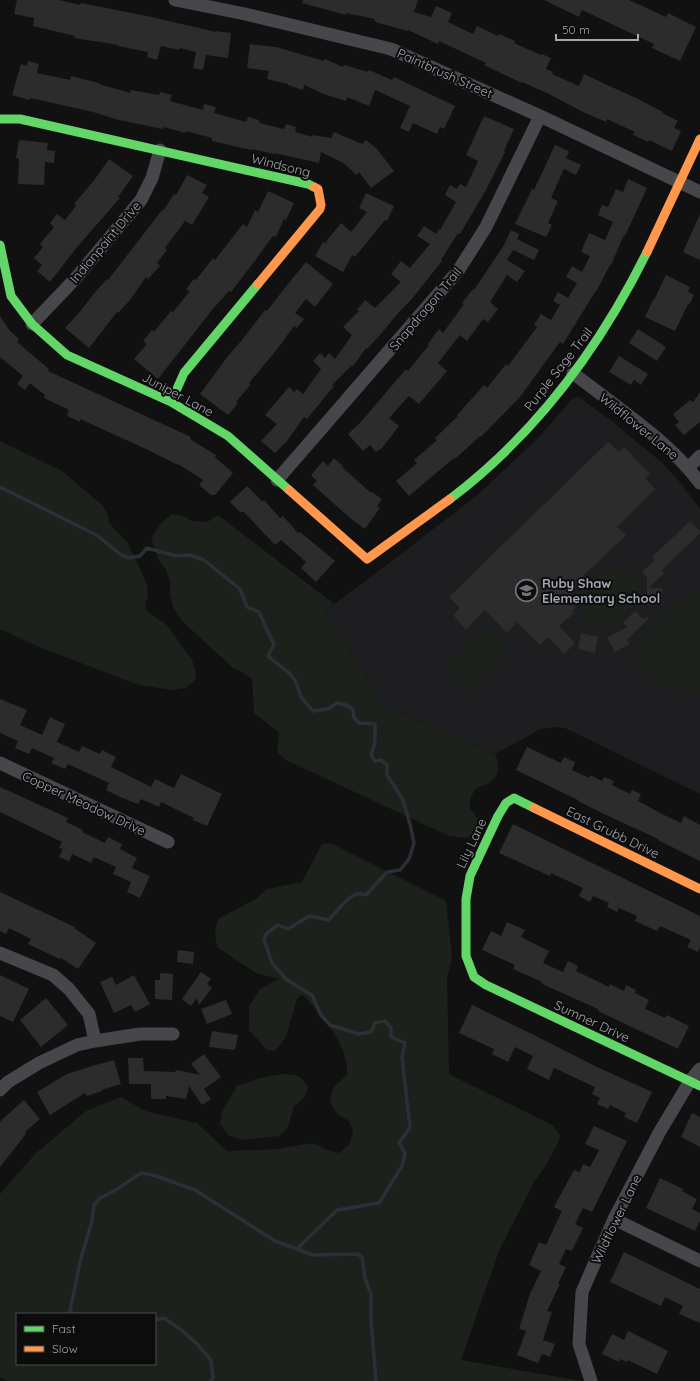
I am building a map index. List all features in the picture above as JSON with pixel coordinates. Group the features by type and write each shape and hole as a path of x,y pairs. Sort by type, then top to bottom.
{"street":[{"name":"Paintbrush Street","path":"175,0 246,14 391,49 540,116 700,192"},
{"name":"Snapdragon Trail","path":"277,480 458,270 486,227 540,116"},
{"name":"Windsong","path":"0,119 20,119 308,184 318,189 321,205 320,209 184,373 171,402"},
{"name":"Purple Sage Trail","path":"367,559 448,500 479,475 526,431 573,373 604,330 623,299 647,252 700,139"},
{"name":"Indianpaint Drive","path":"32,324 74,279 141,200 152,178 160,150"},
{"name":"Juniper Lane","path":"0,245 11,296 32,324 67,355 171,402 228,436 367,559"},
{"name":"Wildflower Lane","path":"573,373 672,452 700,483"},
{"path":"688,468 700,456"},
{"name":"Copper Meadow Drive","path":"0,763 168,842"},
{"name":"East Grubb Drive","path":"514,798 700,889"},
{"name":"Lily Lane","path":"474,977 466,956 466,899 470,876 498,816 506,803 514,798"},
{"path":"0,953 53,975 69,989 89,1014 95,1040"},
{"name":"Sumner Drive","path":"474,977 486,985 695,1084"},
{"path":"0,1090 8,1082 39,1063 77,1045 95,1040 140,1034 173,1034"},
{"name":"Wildflower Lane","path":"591,1381 579,1344 582,1292 614,1219 658,1133 695,1084 700,1070"},
{"path":"614,1219 700,1261"}],"shaded area":[{"name":"Ruby Shaw Elementary School","path":"579,397 613,422 661,462 678,480 700,509 700,794 565,728 557,727 541,729 495,754 384,706 325,611 475,497 540,436 572,399"},
{"path":"0,441 62,471 102,505 108,514 109,523 127,542 142,573 147,585 148,595 145,606 148,612 167,625 192,660 196,673 195,680 186,688 172,690 139,685 39,647 0,629"},
{"path":"172,514 181,515 192,521 207,522 218,515 334,604 325,611 384,706 495,754 498,768 495,777 487,784 475,789 470,799 470,808 478,819 478,826 473,835 465,838 449,836 286,760 277,752 279,737 278,732 254,713 252,679 233,668 182,621 173,607 170,595 170,582 166,569 159,561 151,538 162,522"},
{"path":"613,568 621,568 630,571 638,584 639,589 637,599 635,603 614,623 604,627 593,626 581,618 581,599 586,590 594,581"},
{"path":"695,593 700,593 700,693 687,693 676,691 658,682 628,651 672,606"},
{"path":"488,628 508,648 466,691 445,670"},
{"path":"330,843 446,901 452,956 447,979 449,1074 552,1125 560,1135 559,1141 546,1165 534,1182 499,1251 461,1360 582,1381 8,1381 0,1377 0,1194 36,1153 86,1111 121,1097 145,1111 197,1123 227,1151 277,1149 313,1143 327,1150 339,1153 350,1144 353,1130 348,1120 337,1114 330,1102 333,1088 347,1075 347,1064 344,1053 334,1034 320,1015 302,995 297,999 286,1037 275,1051 267,1050 249,1030 249,1006 260,989 279,979 256,973 217,947 215,931 218,919 256,899 267,889 302,882 322,844"},
{"path":"282,1074 300,1077 308,1087 303,1098 294,1106 288,1127 280,1136 242,1140 228,1135 220,1124 222,1111 237,1086 264,1077"}],"building":[{"path":"17,0 59,0 80,5 81,3 216,32 231,33 228,58 206,55 203,70 193,68 196,52 180,48 179,50 161,46 157,60 147,57 148,52 118,46 119,45 74,38 75,36 33,26 34,18 14,14"},
{"path":"303,0 418,0 414,12 431,17 436,6 452,13 448,22 473,34 477,26 498,36 499,34 515,41 514,43 551,58 546,69 553,72 552,74 579,86 584,74 636,98 678,121 674,128 681,131 672,151 649,140 648,142 633,135 635,132 607,119 606,122 585,113 549,94 484,65 486,63 439,41 438,44 408,30 375,22 375,19 346,13 346,15 302,3"},
{"path":"544,0 629,0 666,17 668,13 696,27 680,61 652,48 654,44 582,10 579,17"},
{"path":"250,44 276,47 324,61 325,59 343,67 344,65 368,72 369,70 392,80 394,77 455,106 444,129 440,127 437,134 413,123 409,132 400,128 410,106 375,90 369,106 347,97 346,101 324,94 304,85 303,90 288,84 267,79 269,71 247,68"},
{"path":"28,61 39,64 37,73 70,80 71,76 130,93 131,90 159,95 160,92 172,95 170,101 203,110 204,104 216,107 214,113 246,122 248,117 259,120 259,123 284,129 286,124 296,127 295,132 313,137 313,135 331,138 334,132 362,144 366,140 376,148 394,171 371,188 359,172 357,175 343,163 321,152 319,163 212,141 212,138 186,131 185,133 164,127 163,129 119,120 93,112 30,98 29,100 12,95 21,64 27,66"},
{"path":"484,116 514,129 504,151 505,152 486,190 460,234 458,233 441,260 442,261 411,300 367,349 366,348 353,366 352,365 332,385 334,386 307,419 304,417 287,441 275,453 261,441 277,424 265,415 289,387 294,392 297,389 303,394 321,369 313,361 320,353 325,358 329,353 335,359 352,335 343,327 359,311 357,310 365,300 375,308 401,282 391,274 401,261 410,268 430,244 417,236 424,226 436,234 439,229 440,230 456,202 445,195 450,185 457,189 460,184 466,187 478,161 466,155"},
{"path":"19,140 48,143 47,150 55,151 54,163 45,162 44,185 18,184 19,159 16,158"},
{"path":"555,145 569,151 566,158 581,165 576,175 564,169 551,198 558,201 548,223 552,225 546,237 515,224 532,189 534,190"},
{"path":"109,159 133,176 118,197 120,198 78,246 50,282 37,271 42,265 34,258 43,247 40,244 54,227 50,223 57,214 65,220 76,206 74,204 95,179"},
{"path":"187,175 207,185 202,193 209,197 192,225 185,221 165,248 167,250 157,263 160,266 148,279 146,277 130,300 118,313 117,312 89,348 65,328 96,291 107,279 108,280 162,210 163,211 174,194 176,195"},
{"path":"628,179 647,188 611,265 596,292 563,344 560,342 520,397 481,437 480,436 455,459 454,458 409,496 396,481 417,463 414,460 437,440 435,438 458,416 457,415 484,385 487,388 506,364 508,366 537,327 534,325 541,314 551,320 560,305 553,301 558,292 568,298 577,283 566,277 572,266 582,272 590,256 581,252 589,233 605,240 613,222 598,215 602,205 608,207 616,189 623,192"},
{"path":"268,191 294,203 286,220 284,219 276,237 273,236 231,292 229,291 212,310 158,379 134,359 147,344 143,341 152,330 154,332 171,311 173,312 190,291 186,289 194,279 196,280 213,258 215,260 243,224 247,227 255,210 258,212"},
{"path":"366,193 394,206 387,221 385,220 355,257 352,255 343,272 315,256 323,242 325,243 341,223 351,232 367,212 359,208"},
{"path":"700,214 700,260 683,252"},
{"path":"511,230 519,234 517,239 539,250 534,260 513,250 507,260 525,271 517,282 507,275 490,302 498,309 488,322 483,319 467,341 460,335 438,363 447,371 419,404 409,396 389,418 399,426 382,448 376,452 370,445 363,451 348,434 360,423 406,369 408,371 429,345 427,345 439,329 443,333 464,304 462,303 473,289 474,290 504,245"},
{"path":"306,262 333,284 315,307 306,299 295,313 304,319 297,328 294,326 249,383 251,384 236,402 238,403 228,415 200,394 228,356 265,310 267,311"},
{"path":"666,275 690,287 688,292 694,295 675,331 645,317"},
{"path":"0,316 10,331 19,339 17,342 49,369 48,371 191,437 190,439 216,455 215,457 233,473 215,495 211,495 199,485 203,480 178,464 80,419 80,422 67,416 69,410 44,398 45,395 30,383 25,390 17,384 23,376 0,357"},
{"path":"638,329 666,347 657,361 629,343"},
{"path":"619,356 648,374 641,385 634,380 631,385 609,372"},
{"path":"700,392 700,422 684,435 675,425 679,422 673,414 690,400 693,402"},
{"path":"608,442 619,452 624,447 650,474 645,478 655,489 617,527 626,535 577,582 580,585 567,598 576,607 572,611 574,613 559,626 575,643 564,654 548,637 540,645 517,622 507,633 485,610 466,630 453,615 460,608 449,597"},
{"path":"334,458 371,493 372,492 382,499 377,506 380,508 365,529 350,518 313,485 317,481 311,475 323,461 328,466"},
{"path":"247,486 263,502 264,500 280,518 283,516 298,533 300,532 335,561 316,582 301,568 306,562 281,540 275,545 243,511 241,513 230,502"},
{"path":"690,521 700,531 700,533 662,570 664,573 649,588 662,588 662,605 647,605 647,578 642,572 655,560 652,557"},
{"path":"635,611 643,619 647,617 649,618 627,640 630,644 615,652 607,638 627,627 623,623"},
{"path":"581,633 598,637 595,653 578,649"},
{"path":"0,699 27,710 20,725 42,735 50,717 65,724 57,742 79,752 82,746 100,754 102,750 116,757 111,767 151,787 155,779 174,788 181,774 222,794 207,826 161,802 159,807 141,799 138,804 120,797 106,790 109,783 68,764 65,769 51,763 54,758 32,748 29,754 15,748 18,741 0,733"},
{"path":"527,747 561,763 564,757 575,762 572,770 589,778 590,775 602,781 604,777 614,781 612,785 630,794 632,790 641,794 638,801 664,815 681,823 684,816 700,825 700,861 516,770"},
{"path":"0,787 68,818 66,822 83,830 82,832 105,843 108,837 122,844 120,849 137,858 132,868 150,876 140,898 127,892 131,882 113,874 116,867 94,857 91,863 72,854 69,861 59,857 63,849 59,848 62,842 0,812"},
{"path":"513,824 700,916 700,947 698,952 687,947 691,940 660,926 657,931 635,921 637,916 619,908 617,912 607,907 609,903 593,896 590,902 579,896 583,888 551,873 550,876 499,853"},
{"path":"0,892 75,927 74,928 96,943 78,969 61,958 60,959 28,944 31,939 9,928 6,934 0,931"},
{"path":"507,922 525,930 521,937 549,951 543,963 563,972 568,961 578,966 576,971 609,987 610,984 624,991 626,985 636,990 635,993 649,1000 645,1009 665,1018 667,1015 689,1026 678,1049 598,1011 598,1009 542,984 542,982 513,969 515,965 482,950 491,931 501,936"},
{"path":"178,950 194,952 193,964 177,962"},
{"path":"201,972 211,979 207,984 212,988 199,1005 197,998 191,1006 182,999"},
{"path":"160,973 173,974 172,1000 155,999 155,980 160,980"},
{"path":"0,975 29,989 13,1022 0,1016"},
{"path":"134,975 150,1004 135,1012 131,1005 114,1013 100,982 112,977 116,985"},
{"path":"46,998 68,1025 41,1047 20,1020"},
{"path":"226,1000 232,1014 207,1024 201,1009"},
{"path":"472,1005 595,1066 652,1092 637,1123 624,1117 626,1113 610,1105 608,1109 597,1104 600,1098 592,1094 595,1087 554,1068 549,1080 527,1069 533,1056 515,1047 508,1062 492,1054 494,1049 459,1033"},
{"path":"212,1031 238,1035 235,1050 209,1047"},
{"path":"204,1054 221,1077 204,1089 211,1099 202,1105 189,1086 186,1099 166,1096 166,1099 151,1099 151,1084 129,1084 128,1058 143,1058 144,1071 175,1072 176,1070 200,1075 191,1064"},
{"path":"114,1060 121,1084 87,1096 85,1093 50,1115 37,1092 67,1074"},
{"path":"24,1100 40,1119 25,1132 26,1134 0,1167 0,1122"},
{"path":"692,1113 700,1117 700,1147 681,1137"},
{"path":"594,1126 627,1141 592,1212 583,1208 575,1224 583,1228 572,1251 566,1249 559,1264 566,1267 558,1284 560,1284 547,1311 552,1312 543,1340 555,1344 550,1357 542,1354 538,1363 517,1355 526,1331 519,1329 530,1294 541,1271 529,1265 539,1242 546,1245 562,1211 554,1207 574,1170 580,1172 583,1164 590,1167 599,1150 585,1144"},
{"path":"660,1178 683,1189 682,1191 697,1199 692,1209 700,1213 700,1221 695,1231 646,1208"},
{"path":"624,1252 700,1289 700,1323 679,1314 683,1306 665,1297 661,1306 610,1282"},
{"path":"628,1331 668,1351 657,1374 628,1360 627,1362 620,1359 619,1362 602,1354 612,1334 624,1340"}],"waterway":[{"path":"0,487 98,536 121,555 129,558 140,556 147,548 176,556 190,555 204,560 240,589 247,607 259,612 274,645 268,656 289,673 296,682 301,697 313,711 328,709 337,703 346,705 353,709 354,718 359,723 375,724 375,742 371,755 375,761 381,760 387,765 387,775 403,800 414,843 409,859 400,870 387,872 366,895 353,895 329,920 309,916 288,929 278,925 267,933 264,939 272,963 287,980 312,995 321,1015 330,1025 359,1034 371,1032 375,1023 385,1021 391,1028 391,1037 405,1043 402,1057 410,1127 399,1143 405,1153 402,1166 379,1203 337,1210 297,1249 275,1241 195,1190 153,1175 141,1173 116,1190 100,1198 94,1205 92,1221 81,1258 70,1311 72,1313"},
{"path":"297,1249 313,1255 357,1254 362,1257 365,1279 371,1294 371,1320 376,1381"},
{"path":"156,1320 164,1318 183,1331 197,1344 211,1360 213,1377 211,1381"}],"traffic: fast":[{"path":"0,119 20,119 308,184 314,187"},
{"path":"0,245 11,296 32,324 67,355 171,402 228,436 289,490"},
{"path":"450,499 481,474 510,447 563,388 608,322 647,252"},
{"path":"171,402 184,373 258,284"},
{"path":"534,808 514,798 506,803 498,816 470,876 466,899 466,956 474,977 486,985 700,1086"}],"traffic: slow":[{"path":"647,252 700,139"},
{"path":"258,284 320,209 321,205 318,189 314,187"},
{"path":"289,490 367,559 450,499"},
{"path":"534,808 700,889"}],"place":[{"name":"Ruby Shaw Elementary School","path":"527,590"}]}
